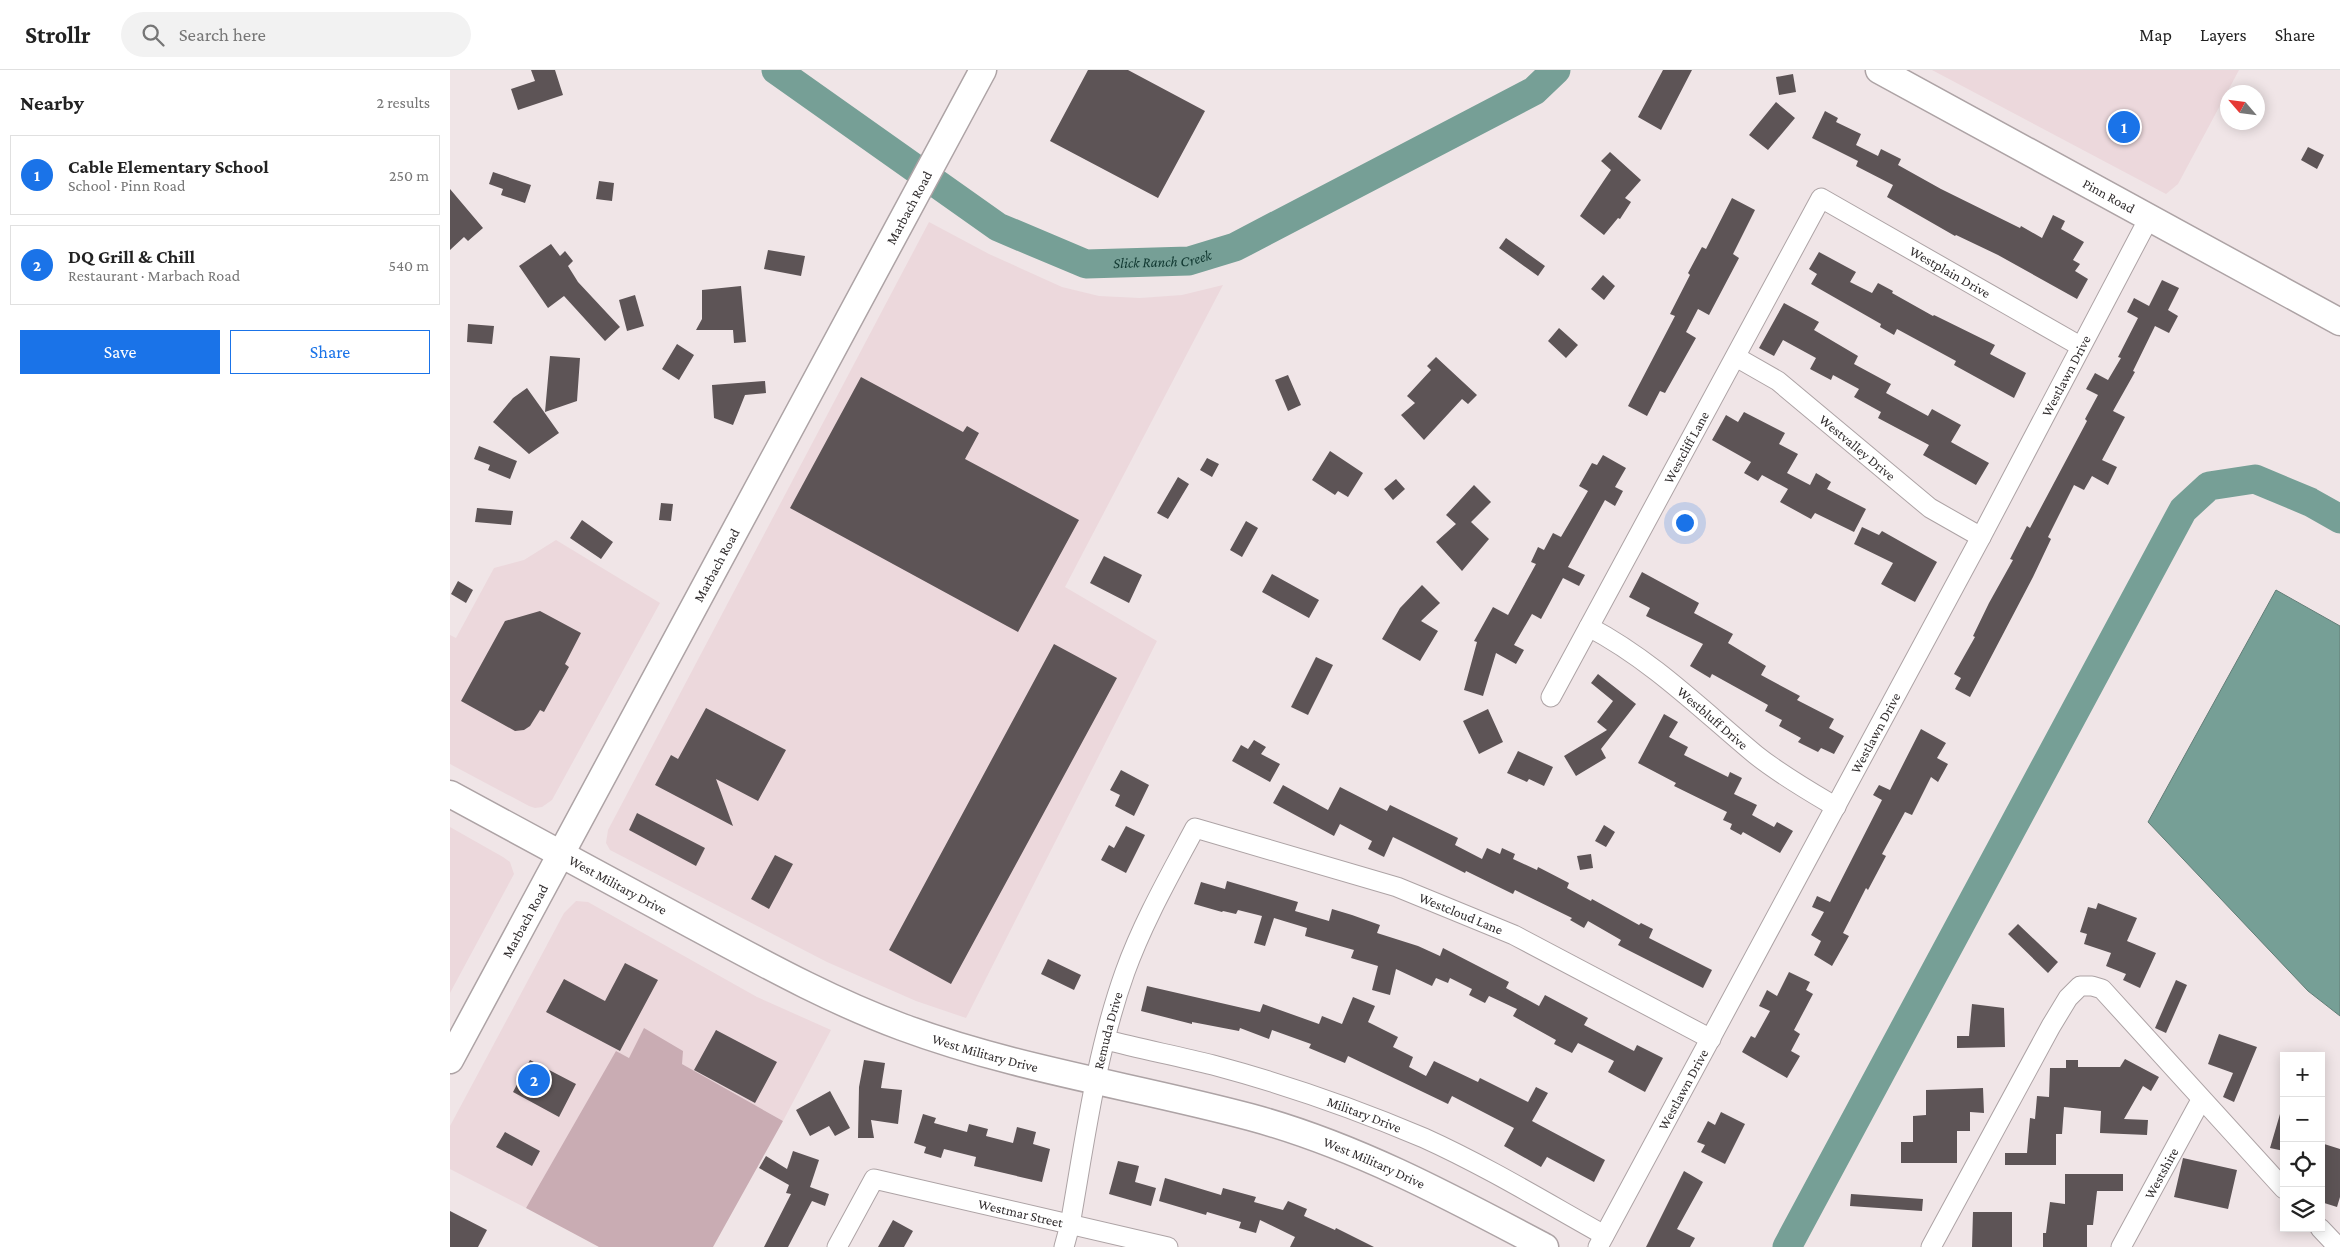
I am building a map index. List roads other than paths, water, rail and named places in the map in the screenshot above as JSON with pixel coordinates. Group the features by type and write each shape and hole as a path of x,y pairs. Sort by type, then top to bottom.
{"main road":[{"name":"Marbach Road","path":"450,1060 984,70"},
{"name":"Pinn Road","path":"1879,70 2340,322"},
{"name":"West Military Drive","path":"450,794 795,980 875,1017 965,1048 1250,1117 1333,1144 1434,1188 1545,1247"}],"street":[{"name":"Westplain Drive","path":"1821,198 2080,346"},
{"name":"Westcliff Lane","path":"1552,697 1821,198"},
{"name":"Westlawn Drive","path":"1601,1241 1981,537 2149,218"},
{"name":"Westvalley Drive","path":"1736,358 1778,381 1930,508 1981,537"},
{"name":"Westbluff Drive","path":"1589,627 1612,639 1653,668 1758,756 1805,789 1836,807"},
{"name":"Westcloud Lane","path":"1195,828 1398,887 1514,935 1711,1039"},
{"name":"Remuda Drive","path":"1064,1247 1070,1225 1095,1081 1126,971 1156,902 1195,828"},
{"path":"1930,1247 2068,998 2080,986 2092,986 2102,989 2282,1187"},
{"name":"Military Drive","path":"1106,1040 1212,1065 1275,1083 1425,1138 1479,1166 1601,1241"},
{"name":"Westshire","path":"2121,1247 2201,1100"},
{"name":"Westmar Street","path":"838,1247 874,1179 1168,1247"},
{"path":"2324,1232 2338,1247"}],"waterway":[{"name":"Slick Ranch Creek","path":"776,70 998,227 1086,264 1189,261 1235,247 1534,91 1556,70"},
{"path":"1787,1247 2183,510 2209,486 2255,479 2310,502 2340,519"}],"place":[{"name":"Cable Elementary School","path":"2124,127"},
{"name":"DQ Grill & Chill","path":"534,1080"}]}
